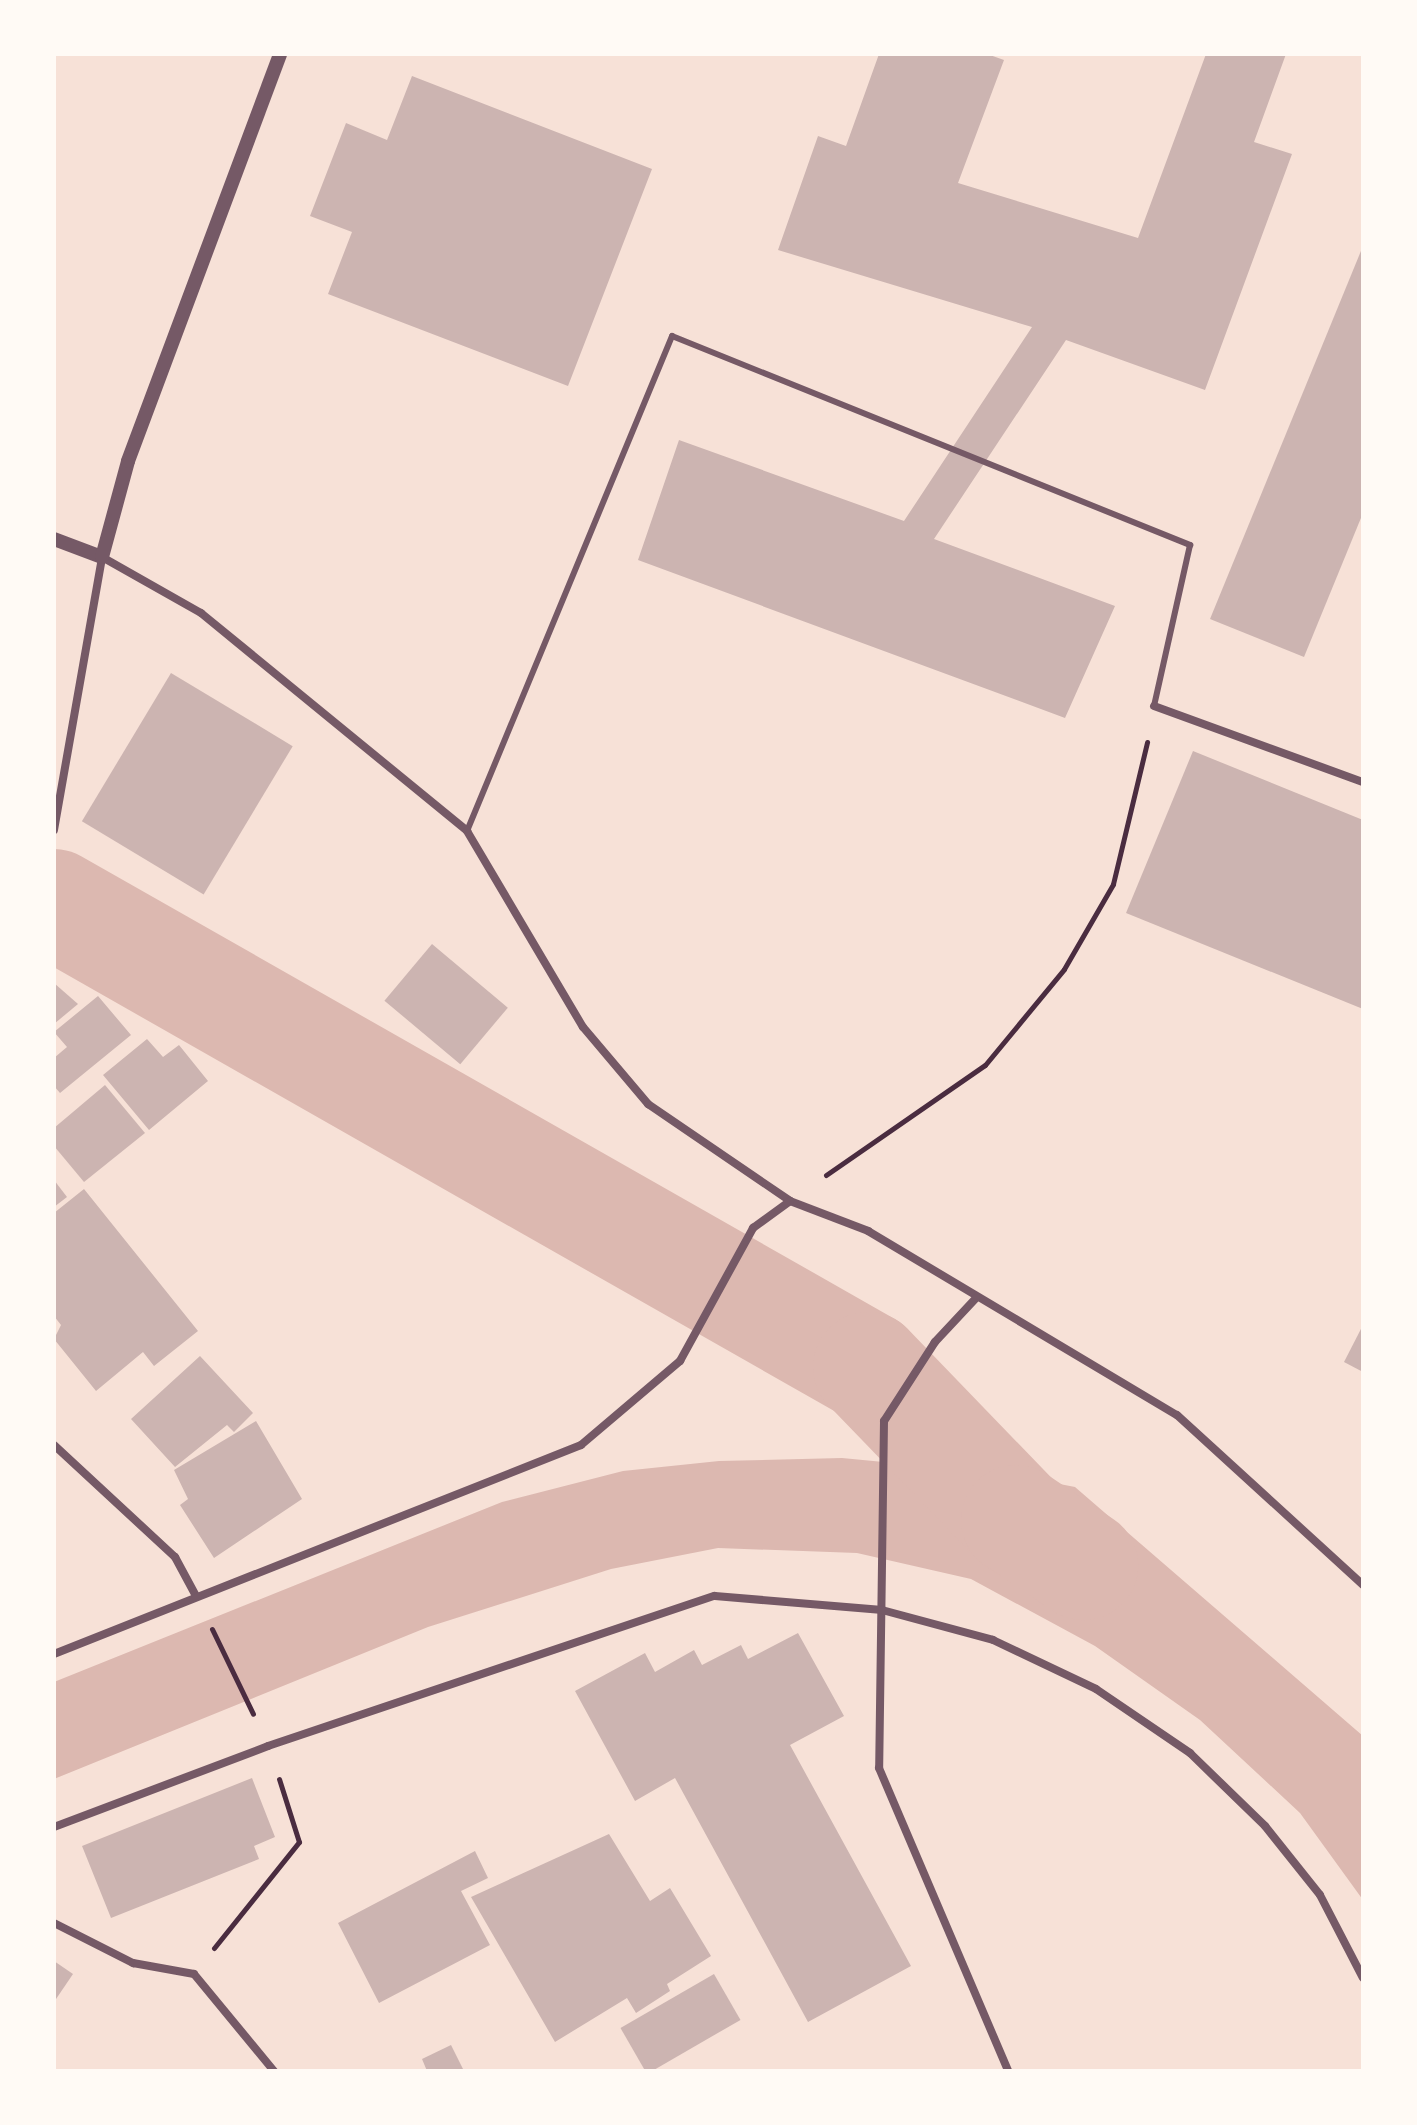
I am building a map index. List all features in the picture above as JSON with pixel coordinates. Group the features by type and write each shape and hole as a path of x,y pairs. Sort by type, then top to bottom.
{"street":[{"path":"54,830 102,557 128,461 280,54"},
{"path":"54,539 102,557 201,613 467,831 583,1027 648,1104 790,1201 868,1231 1177,1415 1363,1585"},
{"path":"1154,706 1363,782"},
{"path":"54,1654 581,1445 680,1361 753,1228 790,1201"},
{"path":"977,1297 925,1359 884,1421 879,1768 1008,2071"},
{"path":"54,1445 175,1557 196,1596"},
{"path":"54,1827 268,1746 715,1596 882,1610 993,1640 1096,1689 1190,1753 1265,1826 1320,1895 1363,1978"},
{"path":"54,1923 133,1963 194,1974 274,2071"}],"lane":[{"path":"467,831 672,336 1190,545 1154,706"}],"path":[{"path":"790,1201 985,1065 1064,969 1113,884 1154,706"},
{"path":"194,1974 299,1842 268,1746 196,1596"}],"shaded area":[{"path":"842,1458 1008,1474 1075,1487 1363,1736 1363,1900 1300,1813 1200,1720 1095,1646 971,1579 857,1553 718,1548 611,1569 428,1627 54,1779 54,1682 502,1502 623,1471 719,1461"}],"building":[{"path":"879,54 987,54 1004,60 958,183 1138,238 1206,54 1286,54 1254,142 1292,154 1205,390 1066,340 934,539 1115,606 1065,718 638,560 679,440 904,521 1032,327 778,250 818,136 846,146"},
{"path":"412,76 652,169 568,386 328,294 352,232 310,216 346,123 387,140"},
{"path":"1363,246 1363,513 1304,657 1210,619"},
{"path":"171,673 293,746 204,894 82,821"},
{"path":"1193,751 1363,820 1363,1009 1126,913"},
{"path":"432,944 508,1008 460,1064 384,1001"},
{"path":"54,983 78,1004 54,1024"},
{"path":"98,996 131,1035 60,1093 54,1086 54,1058 67,1047 54,1032"},
{"path":"147,1039 163,1057 179,1045 208,1081 149,1130 103,1075"},
{"path":"105,1085 145,1133 84,1182 54,1146 54,1128"},
{"path":"54,1180 67,1197 54,1207"},
{"path":"84,1189 198,1331 154,1366 143,1352 96,1391 54,1339 61,1325 54,1316 54,1213"},
{"path":"1363,1325 1363,1372 1344,1362"},
{"path":"200,1356 253,1413 234,1432 227,1425 175,1467 131,1419"},
{"path":"256,1421 302,1499 214,1558 180,1505 188,1499 174,1470"},
{"path":"798,1633 844,1716 790,1745 911,1966 808,2022 675,1778 635,1801 575,1691 645,1653 655,1672 694,1650 702,1665 741,1645 748,1659"},
{"path":"252,1778 275,1837 254,1846 259,1859 111,1918 82,1846"},
{"path":"609,1834 650,1901 670,1888 711,1956 667,1984 670,1991 636,2013 627,1998 555,2042 471,1897"},
{"path":"475,1851 488,1878 461,1891 490,1945 379,2003 338,1923"},
{"path":"54,1961 73,1974 54,2002"},
{"path":"714,1974 740,2020 652,2071 645,2071 620,2028"},
{"path":"451,2045 464,2071 427,2071 422,2059"}],"waterway":[{"path":"54,904 868,1367 1016,1520 1083,1565"}]}
